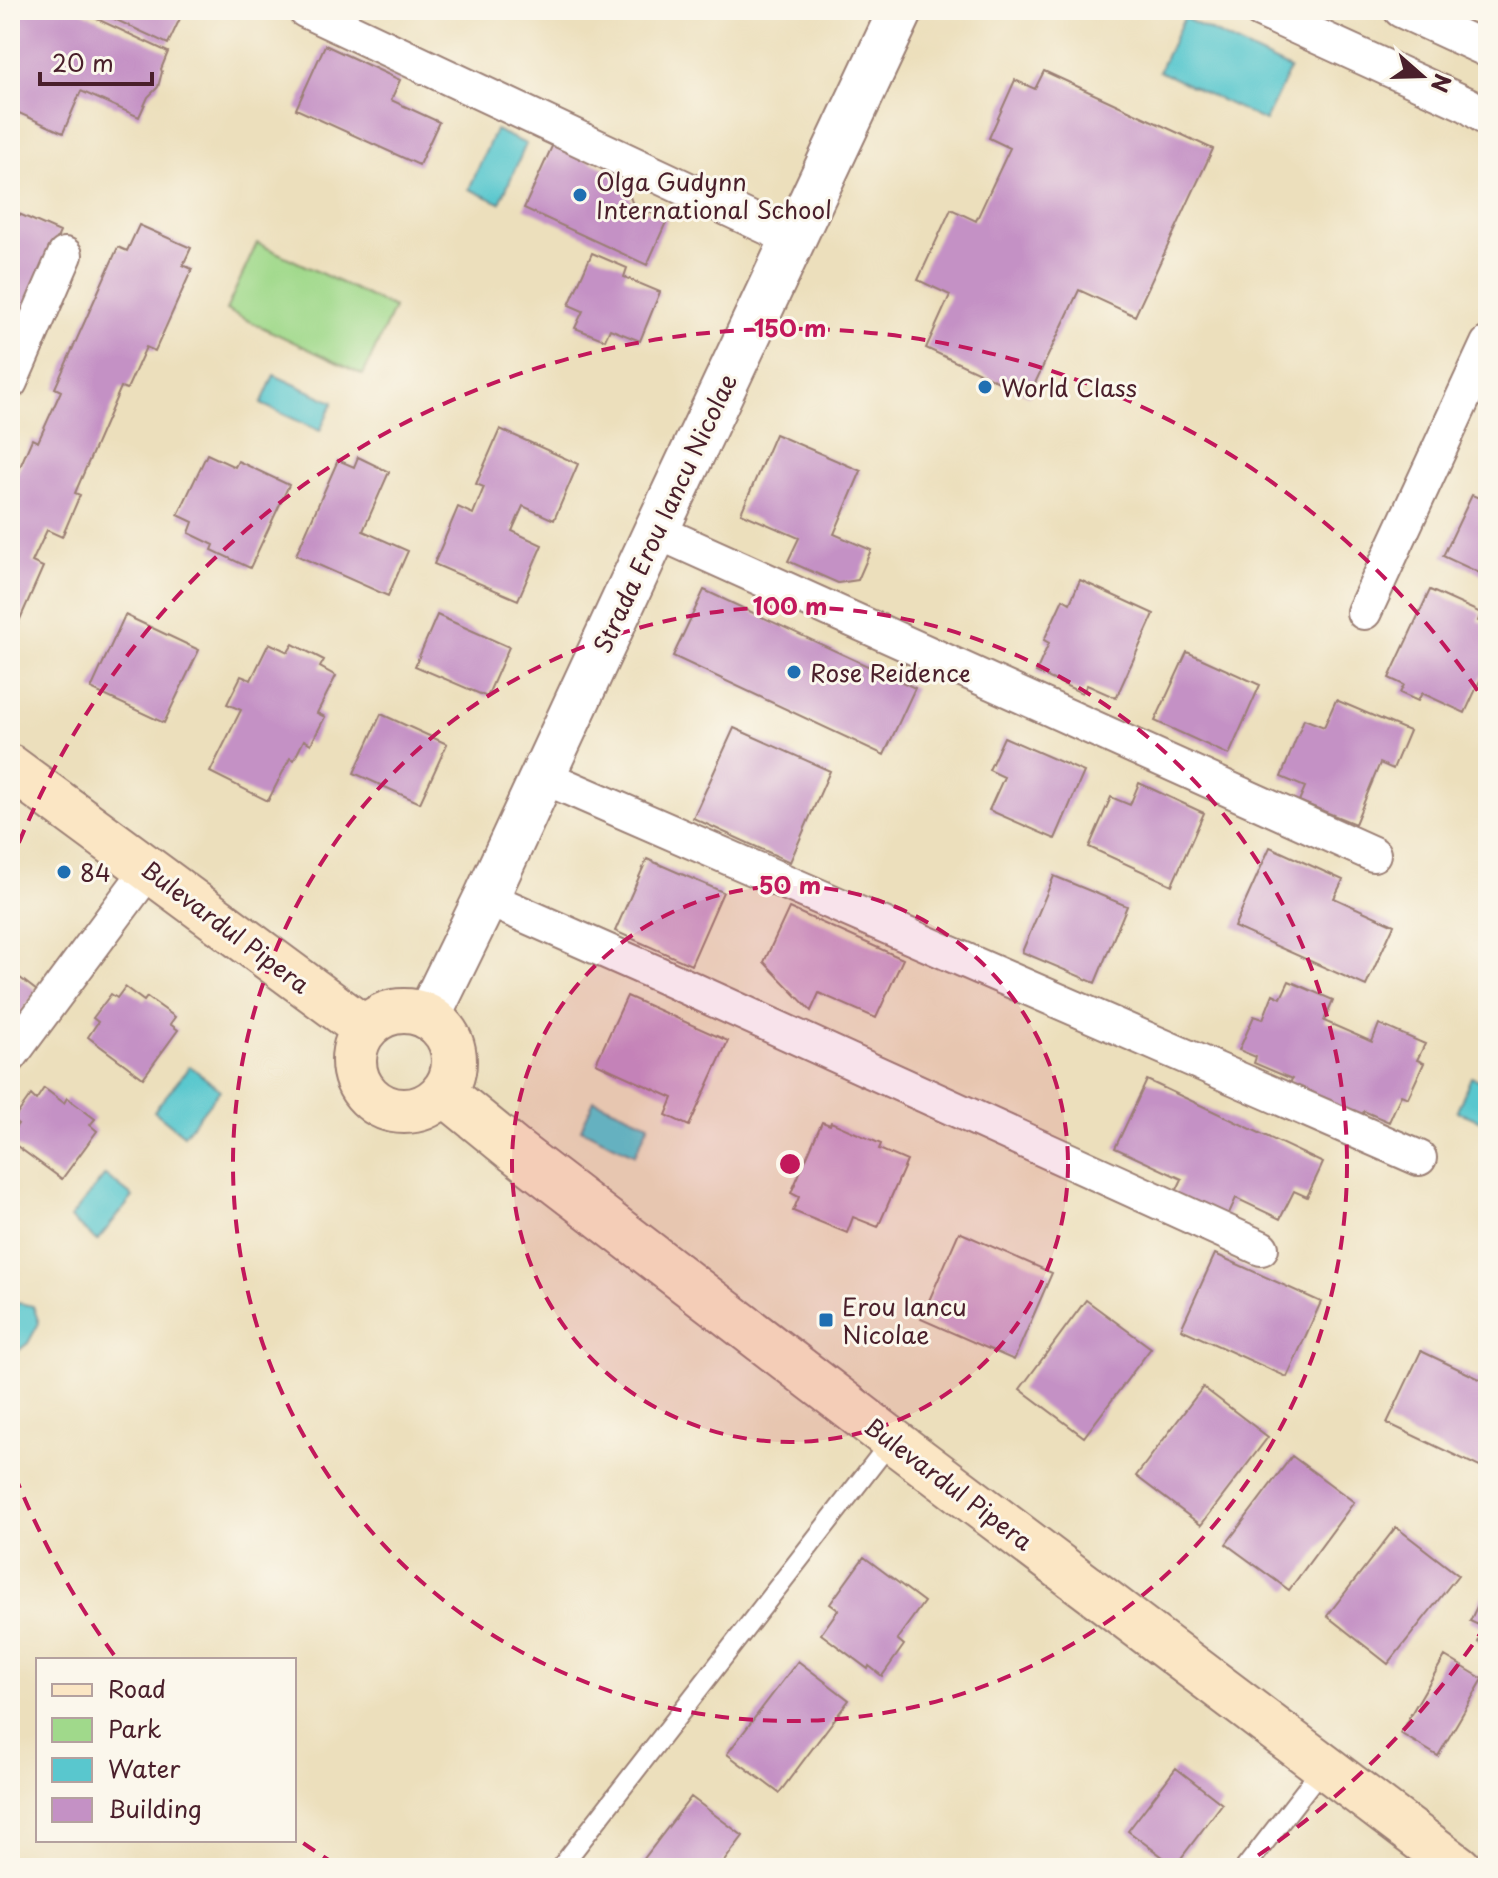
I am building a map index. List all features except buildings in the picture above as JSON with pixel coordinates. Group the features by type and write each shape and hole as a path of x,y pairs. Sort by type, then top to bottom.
{"main road":[{"name":"Bulevardul Pipera","path":"10,767 365,1029"},
{"path":"394,1011 417,1012 428,1017 444,1031 453,1050 453,1072 443,1092 426,1106 415,1110 392,1110 372,1100 358,1082 353,1060 365,1029 373,1021 394,1011"},
{"name":"Bulevardul Pipera","path":"443,1092 892,1440 1459,1868"}],"street":[{"path":"305,10 793,239"},
{"name":"Strada Erou Iancu Nicolae","path":"428,1017 901,10"},
{"path":"1260,10 1468,105 1488,119"},
{"path":"1401,10 1488,50"},
{"path":"10,382 65,255"},
{"path":"1364,612 1488,344"},
{"path":"656,531 1373,854"},
{"path":"542,776 1419,1158"},
{"path":"10,1056 149,869"},
{"path":"486,898 1261,1248"}],"lane":[{"path":"560,1868 892,1440"},
{"path":"1245,1868 1324,1766"}],"green space":[{"path":"257,243 394,308 363,375 226,310"}],"water":[{"path":"1184,18 1290,69 1265,121 1159,71"},
{"path":"495,130 526,144 500,203 469,189"},
{"path":"274,375 333,402 320,431 261,404"},
{"path":"190,1066 220,1090 184,1135 154,1111"},
{"path":"1471,1077 1488,1084 1488,1124 1457,1111"},
{"path":"594,1100 649,1124 635,1155 581,1129"},
{"path":"105,1175 133,1197 97,1241 70,1218"},
{"path":"18,1303 33,1306 39,1323 28,1343 10,1354 10,1307"}],"place":[{"name":"Olga Gudynn International School","path":"580,195"},
{"name":"World Class","path":"985,387"},
{"name":"Rose Reidence","path":"794,672"},
{"name":"84","path":"64,872"},
{"name":"Erou Iancu Nicolae","path":"826,1320"}]}
